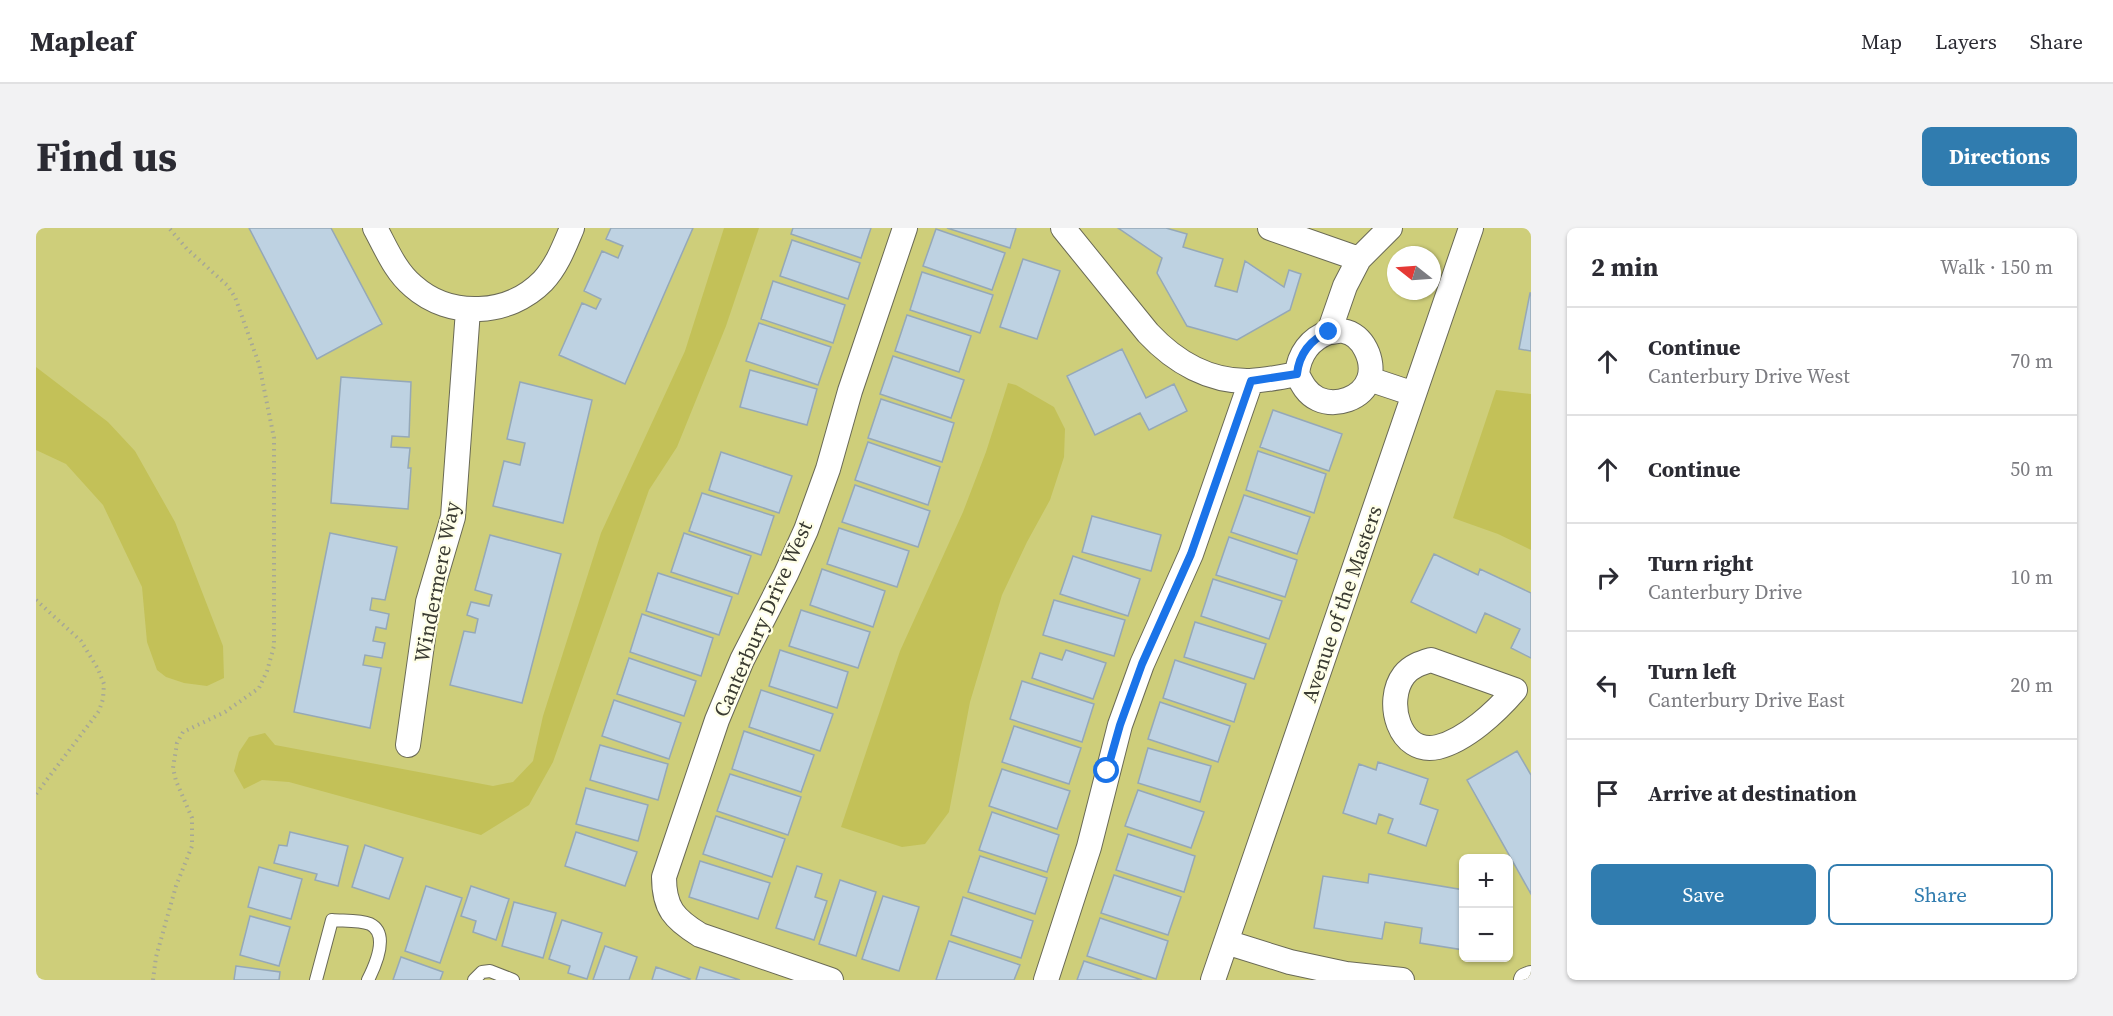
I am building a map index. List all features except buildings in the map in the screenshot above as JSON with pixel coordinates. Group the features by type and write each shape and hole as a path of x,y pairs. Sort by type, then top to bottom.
{"street":[{"path":"375,228 392,260 412,286 441,303 468,310 502,306 531,291 554,267 572,228"},
{"name":"Canterbury Drive West","path":"831,980 700,935 680,923 670,910 664,894 664,877 717,720 742,660 786,574 813,510 905,228"},
{"path":"1063,228 1148,333 1172,355 1193,368 1216,376 1251,381 1297,374"},
{"path":"1270,228 1359,260"},
{"path":"1329,332 1345,286 1359,260 1390,228"},
{"name":"Avenue of the Masters","path":"1213,980 1471,228"},
{"name":"Windermere Way","path":"408,745 428,602 453,517 468,310"},
{"path":"1344,331 1358,337 1367,351 1370,365 1369,379 1361,391 1349,400 1318,399 1306,390 1297,374 1298,360 1317,336 1329,332 1344,331"},
{"path":"1369,379 1414,394"},
{"path":"1046,980 1089,846 1120,725 1142,664 1191,554 1251,381"},
{"path":"1431,660 1523,697 1502,705 1478,725 1451,742 1436,747 1420,746 1406,738 1398,725 1395,707 1397,690 1404,676 1416,665 1431,660"},
{"path":"1226,942 1290,962 1346,974 1402,980"},
{"path":"1526,980 1531,978"}],"lane":[{"path":"316,980 332,920 369,924 377,930 378,956 368,980"},
{"path":"474,980 482,972 490,971 513,980"}],"path":[{"path":"153,980 156,957 176,886 192,846 192,818 176,781 173,768 177,743 183,732 225,712 259,688 267,671 274,646 274,438 259,364 235,297 227,285 187,249 168,228"},
{"path":"36,600 81,641 104,684 99,711 36,794"}],"shaded area":[{"path":"36,228 1531,228 1531,980 36,980"},
{"path":"724,228 759,228 726,326 677,447 649,490 553,762 529,805 481,835 289,782 262,780 244,789 234,771 239,752 249,737 265,733 275,745 493,786 513,782 533,761 543,716 601,533 685,351"},
{"path":"36,367 108,422 135,451 175,522 223,646 224,678 207,686 184,683 166,677 157,670 147,642 142,587 103,505 66,464 36,450"},
{"path":"1008,383 1016,385 1054,407 1065,429 1064,457 1050,500 1002,595 970,702 949,812 925,844 902,847 841,827 900,651 963,512 986,452"},
{"path":"1496,390 1531,394 1531,550 1498,534 1453,518"}],"route":[{"path":"1107,771 1120,725 1142,664 1191,554 1251,381 1297,374 1298,360 1317,336 1329,332"}]}
